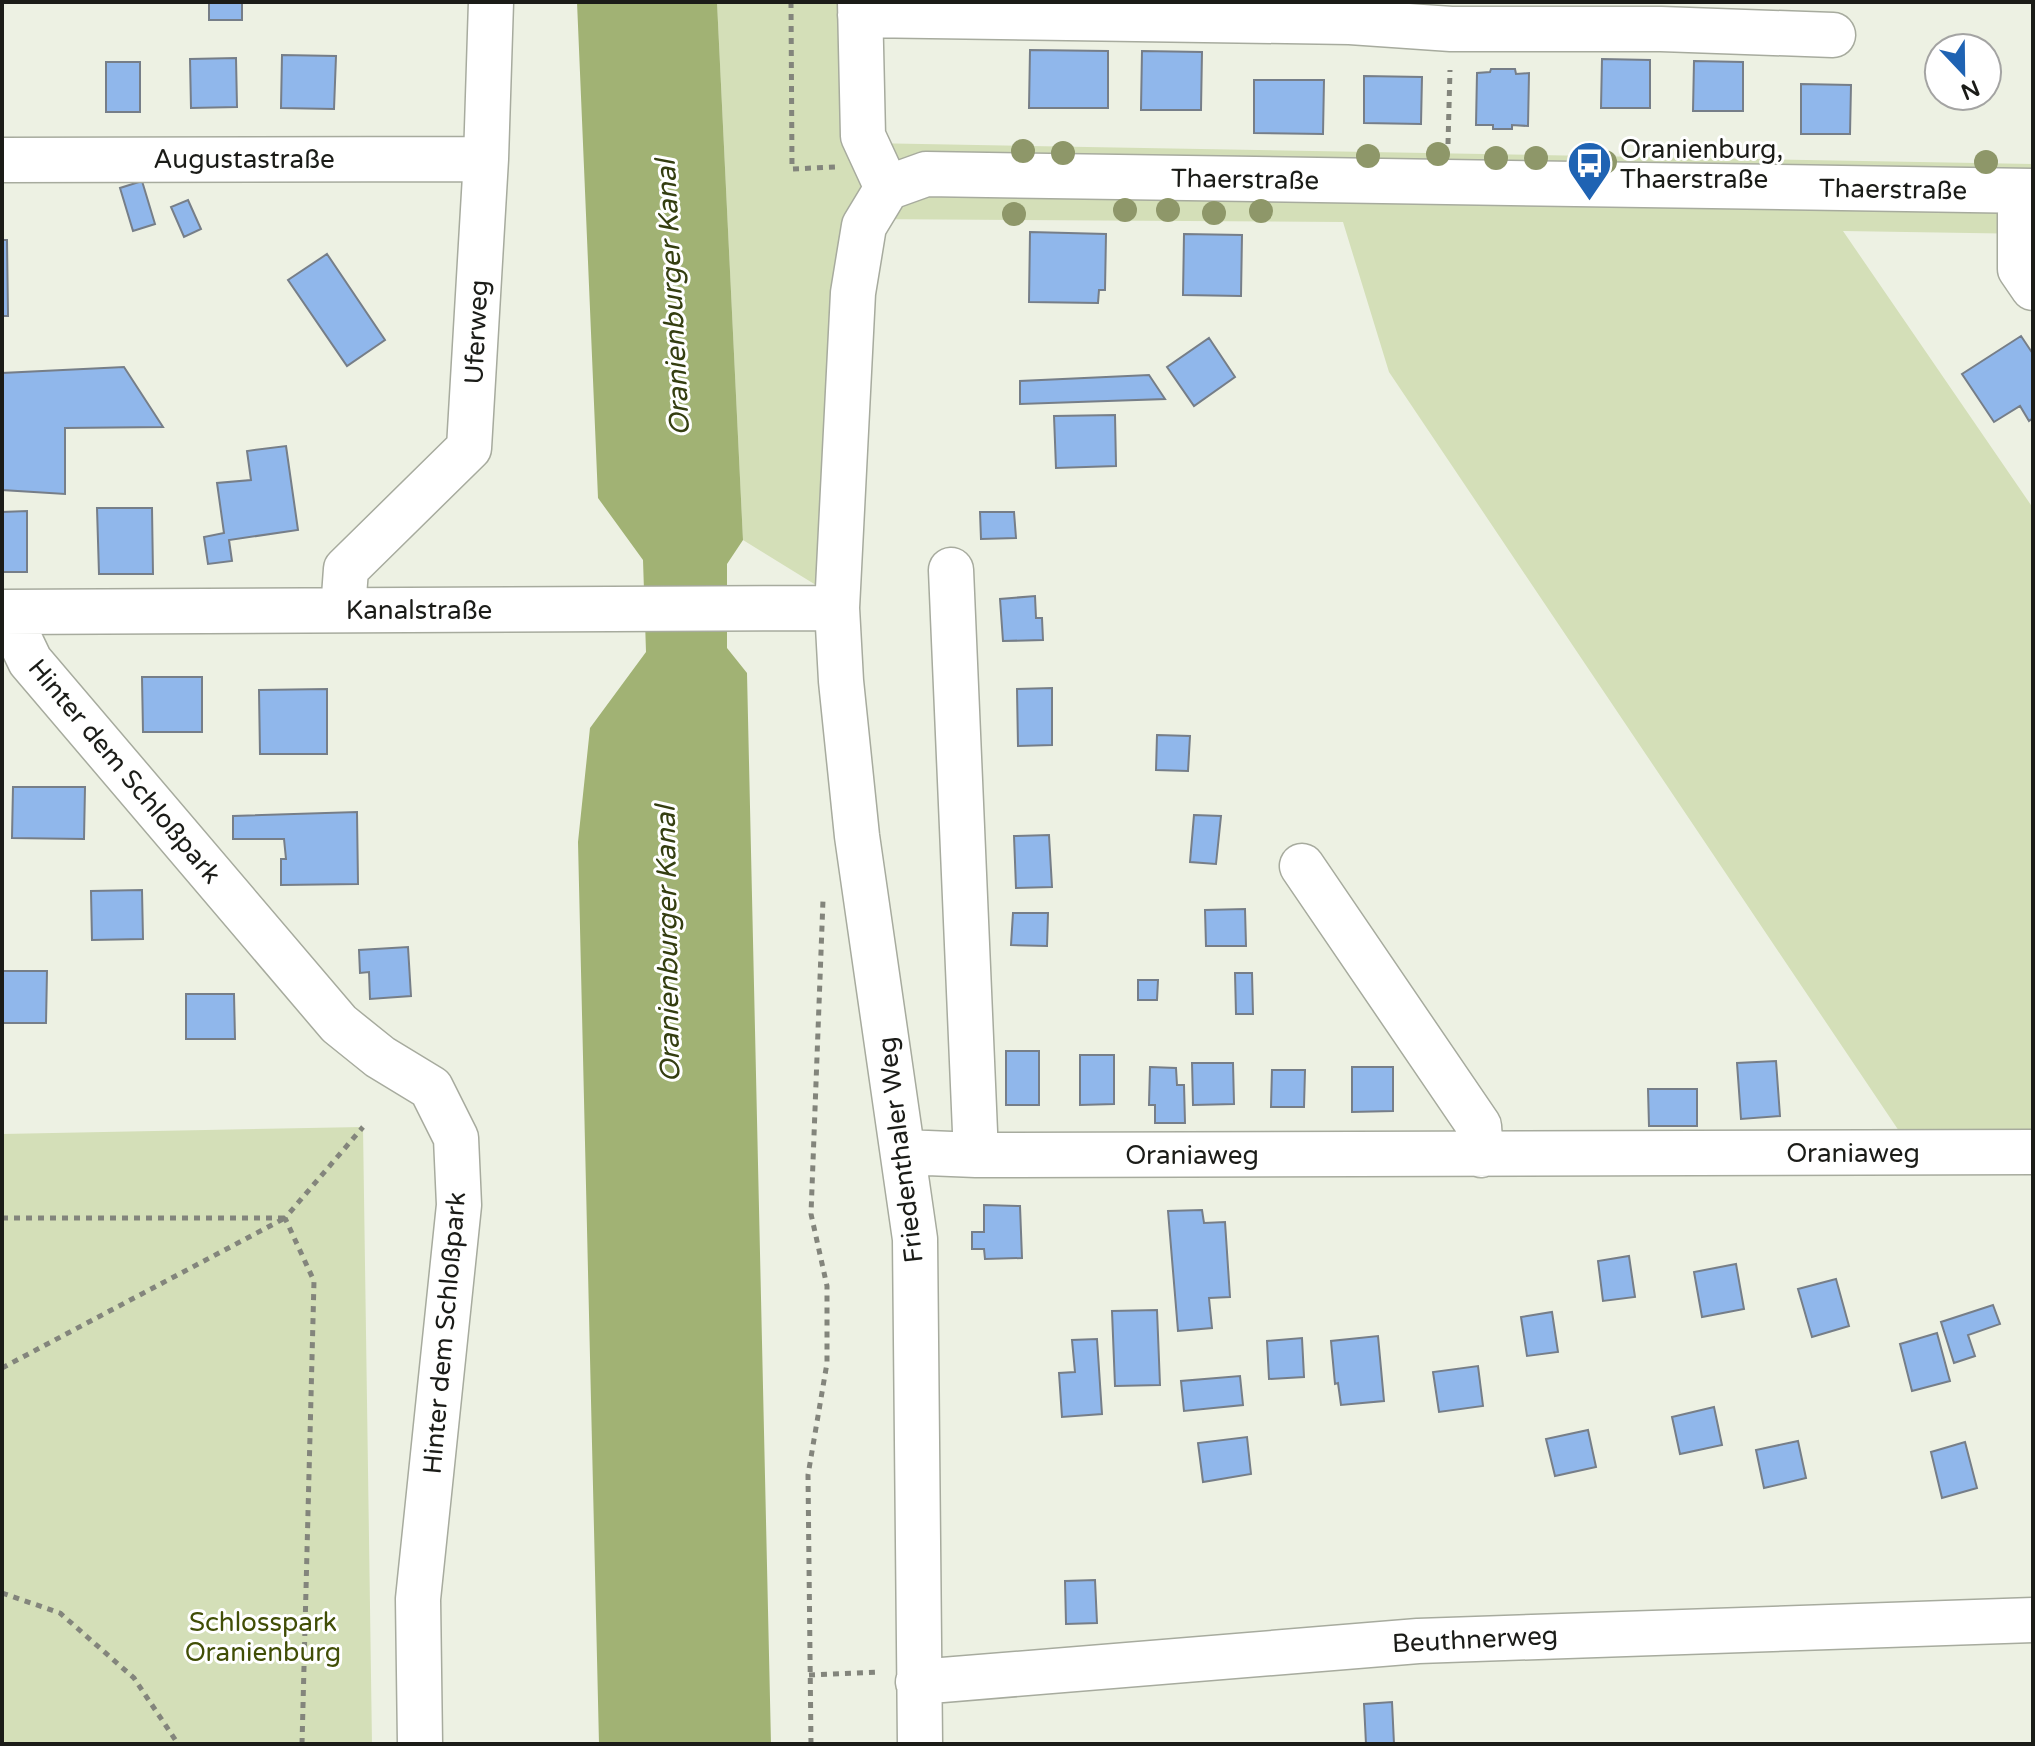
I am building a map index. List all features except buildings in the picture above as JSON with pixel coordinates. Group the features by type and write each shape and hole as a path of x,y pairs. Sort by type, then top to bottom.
{"street":[{"name":"Uferweg","path":"343,610 346,569 469,448 486,159 491,2"},
{"path":"837,608 853,293 864,226 887,188 863,136 860,9 1350,12 1451,29 1661,15 1833,35"},
{"name":"Augustastraße","path":"2,160 486,159"},
{"name":"Thaerstraße","path":"887,188 926,174 2026,191"},
{"path":"2026,191 2020,269 2033,288"},
{"path":"951,570 976,1155"},
{"name":"Kanalstraße","path":"10,612 837,608"},
{"name":"Friedenthaler Weg","path":"837,608 857,836 915,1239 920,1744"},
{"name":"Hinter dem Schloßpark","path":"10,612 30,661 339,1024 380,1057 431,1088 456,1138 459,1205 418,1599 420,1744"},
{"path":"1302,866 1479,1126 1481,1155"},
{"name":"Oraniaweg","path":"903,1152 976,1155 2033,1152"},
{"name":"Beuthnerweg","path":"918,1682 1418,1641 2033,1620"}],"path":[{"path":"791,2 792,169"},
{"path":"1447,182 1451,29"},
{"path":"811,1744 808,1475 827,1363 827,1286 811,1214 823,899"},
{"path":"2,1368 285,1218 363,1127"},
{"path":"2,1218 285,1218"},
{"path":"285,1218 314,1281 302,1744"},
{"path":"2,1593 60,1613 134,1678 178,1744"},
{"path":"809,1675 891,1672 918,1682"}],"green space":[{"path":"717,2 873,2 867,143 2033,164 2033,234 1843,231 2033,508 2033,1131 1899,1131 1389,372 1343,222 862,219 858,611 743,540"},
{"name":"Schlosspark Oranienburg","path":"363,1127 372,1744 2,1744 2,1134"}],"water":[{"name":"Oranienburger Kanal","path":"577,2 717,2 743,540 727,564 727,648 747,673 771,1744 599,1744 578,842 590,728 646,652 643,560 598,498"}],"place":[{"name":"Oranienburg, Thaerstraße","path":"1589,203"}]}
